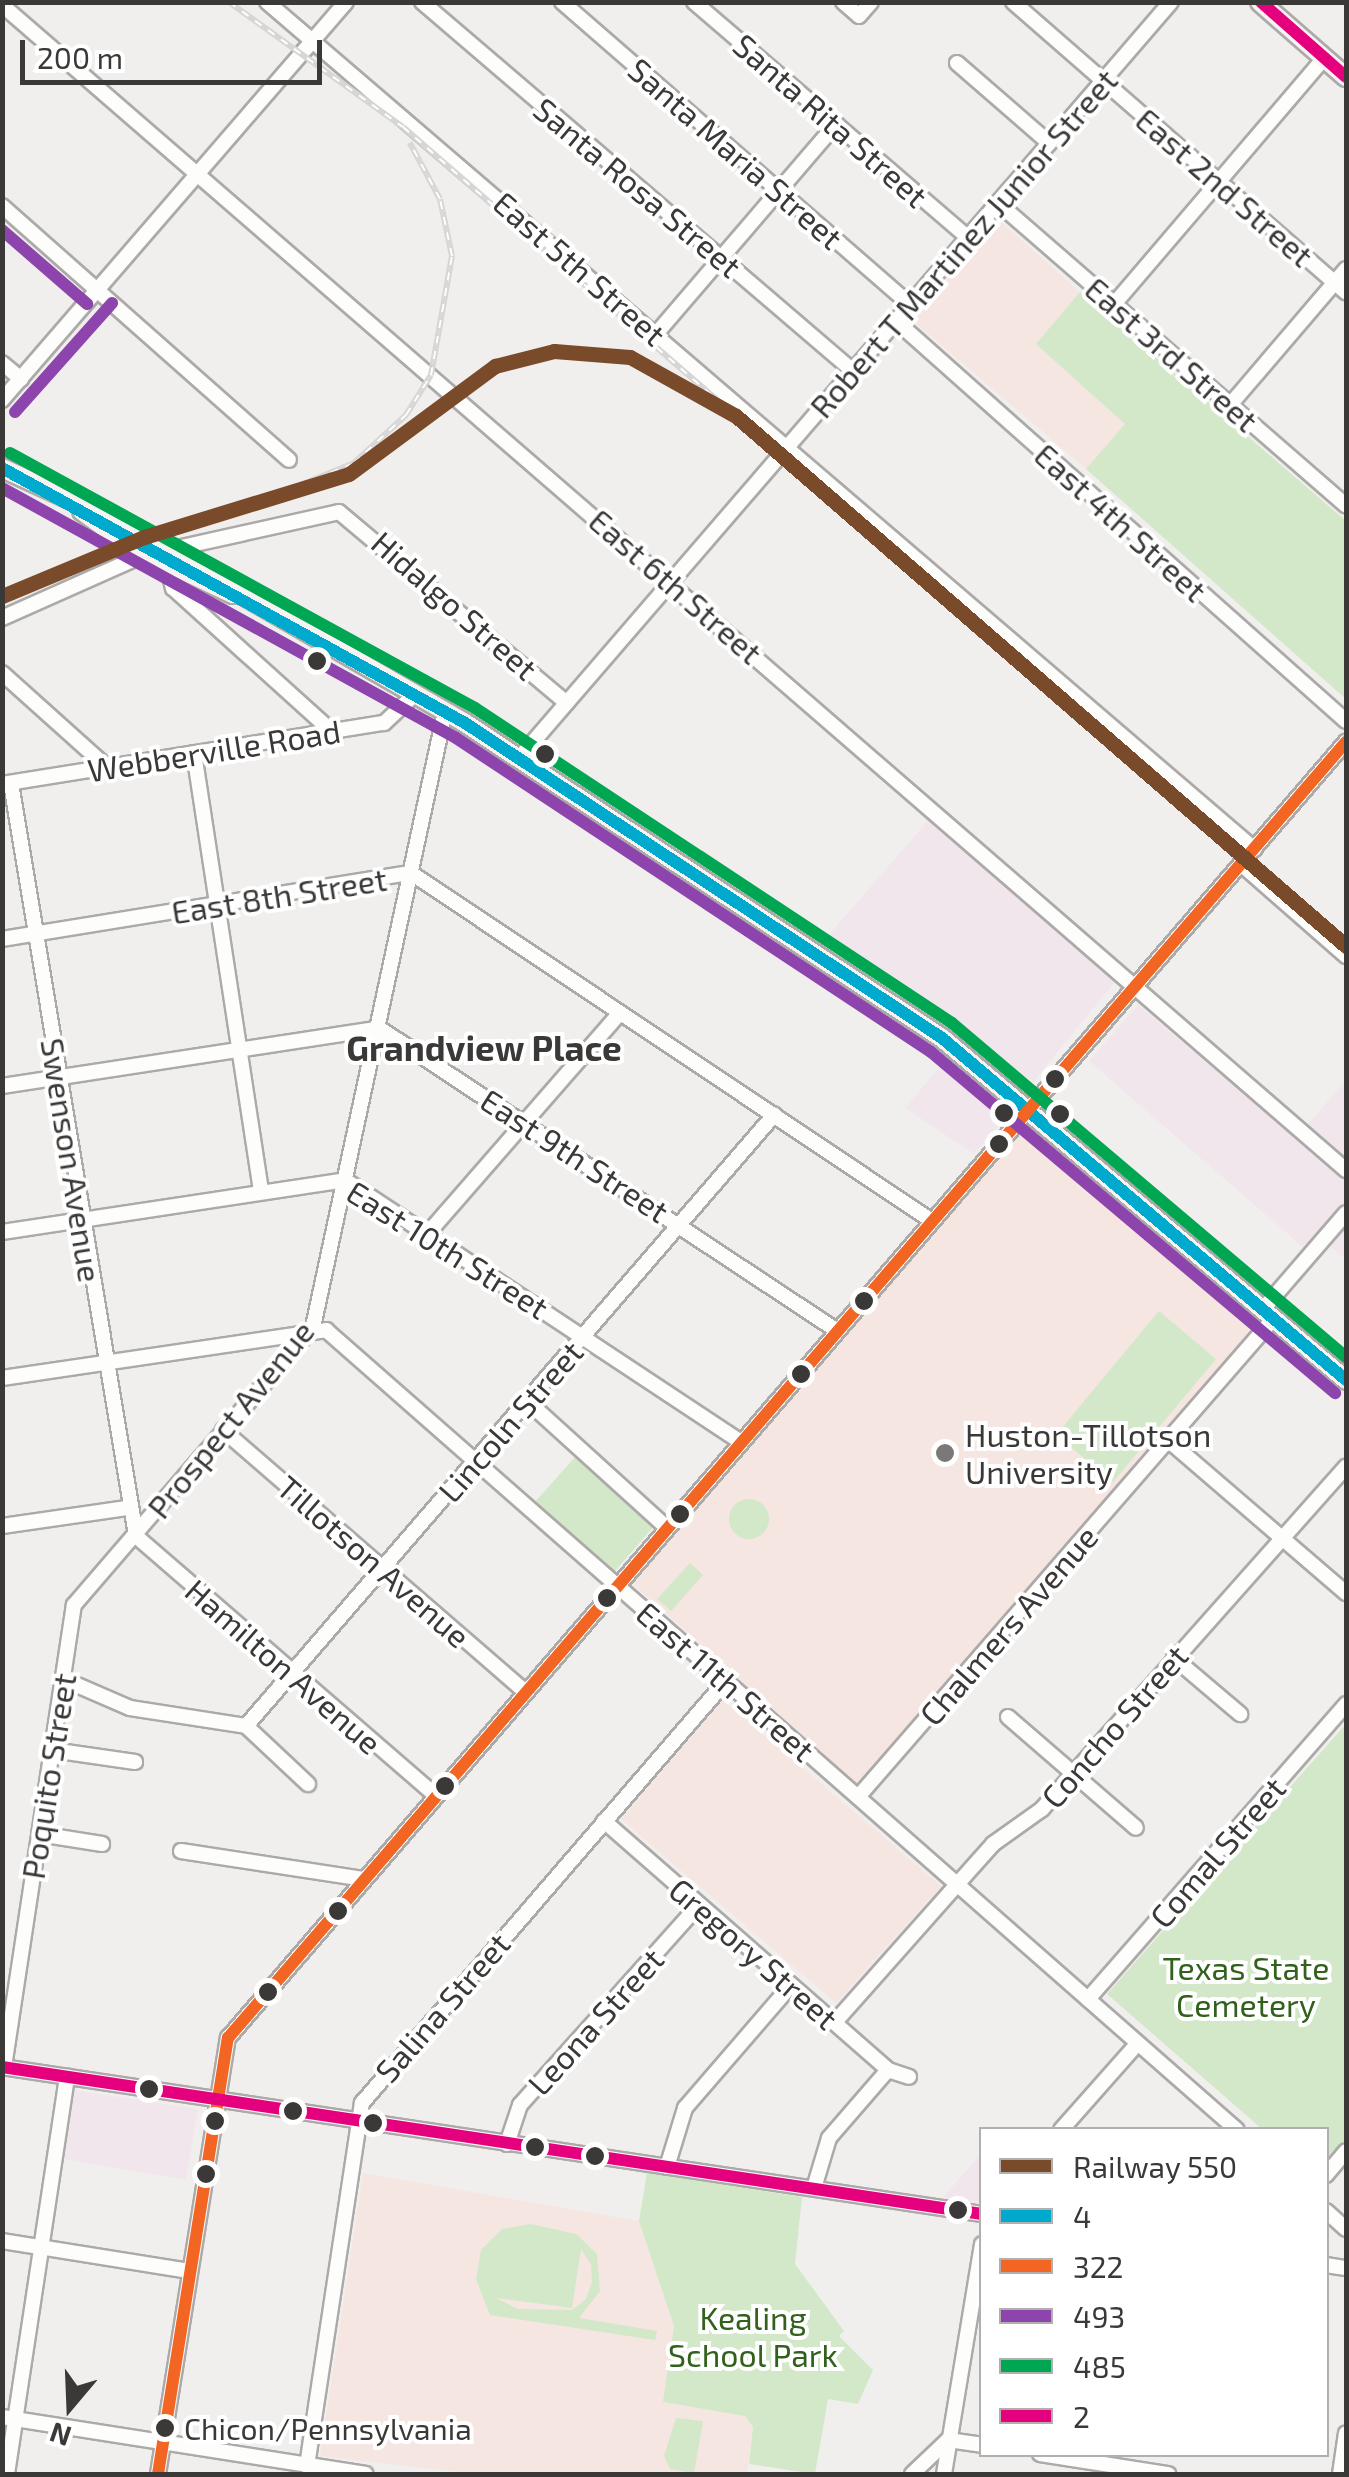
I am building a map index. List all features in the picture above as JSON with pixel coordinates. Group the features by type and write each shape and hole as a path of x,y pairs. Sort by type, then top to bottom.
{"main road":[{"path":"1260,2 1346,77"},
{"path":"2,468 464,722 947,1042 1346,1380"},
{"path":"81,510 146,554 168,558"}],"street":[{"name":"East 5th Street","path":"267,2 1254,849"},
{"path":"2,400 346,2"},
{"name":"Santa Rosa Street","path":"422,2 853,371"},
{"name":"Santa Maria Street","path":"562,2 910,305"},
{"name":"Santa Rita Street","path":"694,2 968,238"},
{"path":"843,2 859,16 871,2"},
{"name":"East 2nd Street","path":"1013,2 1341,287"},
{"name":"Robert T Martinez Junior Street","path":"520,757 1171,2"},
{"name":"East 6th Street","path":"2,6 1138,984 1346,1170"},
{"path":"1115,303 1324,58"},
{"path":"957,63 1050,143"},
{"path":"656,334 836,124"},
{"name":"East 3rd Street","path":"998,203 1346,506"},
{"path":"2,206 289,460"},
{"path":"1230,405 1341,287 1346,270"},
{"name":"East 4th Street","path":"896,321 1346,721"},
{"path":"2,363 21,379"},
{"name":"Hidalgo Street","path":"168,558 339,512 567,702"},
{"path":"2,618 146,554"},
{"path":"168,558 173,588 331,731"},
{"path":"2,673 108,768"},
{"name":"Webberville Road","path":"7,784 395,719 414,695"},
{"name":"Prospect Avenue","path":"74,1604 313,1327 446,712"},
{"path":"441,740 464,722"},
{"path":"158,2474 214,2098 228,2038 434,1794 1346,742"},
{"path":"194,754 261,1188"},
{"name":"Swenson Avenue","path":"7,784 59,1076 127,1508 136,1536"},
{"path":"1241,864 1346,956"},
{"name":"East 8th Street","path":"2,939 411,873 932,1221"},
{"path":"428,1233 620,1014"},
{"path":"2,1086 379,1028"},
{"name":"East 9th Street","path":"379,1028 836,1330"},
{"name":"Lincoln Street","path":"246,1726 774,1115"},
{"name":"East 10th Street","path":"2,1232 261,1188 345,1180 584,1334 740,1441"},
{"name":"Chalmers Avenue","path":"858,1797 1168,1440 1346,1213"},
{"path":"2,1378 313,1327"},
{"name":"East 11th Street","path":"313,1327 475,1461 1234,2127"},
{"path":"526,1400 666,1527"},
{"name":"Tillotson Avenue","path":"224,1430 525,1692"},
{"path":"1168,1440 1346,1593"},
{"name":"Concho Street","path":"834,2022 956,1883 1073,1774 1346,1466"},
{"path":"2,1526 127,1508"},
{"name":"Hamilton Avenue","path":"136,1536 293,1676 434,1794"},
{"name":"Poquito Street","path":"3,2067 74,1604"},
{"path":"1174,1658 1240,1714"},
{"path":"63,1680 130,1708 246,1726 308,1784"},
{"name":"Salina Street","path":"307,2466 358,2121 371,2088 726,1680"},
{"name":"Comal Street","path":"1088,2000 1346,1704"},
{"path":"1008,1717 1136,1828"},
{"path":"52,1750 135,1762"},
{"name":"Gregory Street","path":"604,1822 888,2070 908,2077"},
{"path":"40,1834 102,1844"},
{"path":"181,1851 363,1879"},
{"name":"Leona Street","path":"507,2144 520,2105 698,1906"},
{"path":"667,2168 685,2108 792,1985"},
{"path":"1064,2127 1138,2043"},
{"path":"3,2067 979,2214"},
{"path":"814,2188 829,2138 888,2070"},
{"path":"7,2474 9,2418 43,2247 67,2076"},
{"path":"1329,2172 1346,2151"},
{"path":"2,2241 189,2271"},
{"path":"944,2474 979,2261"},
{"path":"9,2418 366,2474"},
{"path":"1340,2474 1346,2433"},
{"path":"948,2440 979,2445"},
{"path":"914,2474 948,2440"},
{"path":"1057,2457 1168,2474"}],"shaded area":[{"path":"997,218 1149,354 1126,424 1086,469 912,320"},
{"path":"932,816 1119,977 1033,1082 825,939"},
{"path":"1138,1005 1296,1138 1346,1080 1346,1260 1316,1234 1304,1248 1089,1061"},
{"path":"942,1064 1007,1115 974,1154 905,1108"},
{"name":"Huston-Tillotson University","path":"1026,1126 1259,1324 858,1784 632,1583"},
{"path":"723,1700 941,1886 836,2003 621,1819"},
{"path":"73,2090 198,2109 186,2180 62,2159"},
{"path":"979,2156 979,2203 942,2198"},
{"path":"363,2173 639,2221 674,2326 664,2402 745,2416 753,2427 747,2474 474,2474 320,2456"}],"green space":[{"path":"1080,292 1346,521 1346,699 1086,469 1125,424 1036,344"},
{"path":"1159,1311 1216,1359 1113,1482 1056,1435"},
{"path":"577,1455 656,1524 614,1572 534,1503"},
{"path":"749,1499 763,1505 769,1519 763,1533 749,1539 735,1533 729,1519 735,1505"},
{"path":"690,1563 703,1575 671,1611 657,1599"},
{"name":"Texas State Cemetery","path":"1346,1724 1346,2139 1329,2160 1329,2127 1260,2127 1107,1994"},
{"name":"Kealing School Park","path":"647,2173 802,2197 795,2264 844,2331 839,2336 873,2370 858,2404 828,2399 815,2474 749,2464 753,2427 745,2416 663,2402 674,2326 639,2221"},
{"path":"531,2224 576,2234 597,2254 600,2291 579,2318 657,2331 655,2340 490,2315 476,2279 481,2250 502,2229","holes":["581,2249 591,2264 592,2282 586,2299 572,2310 518,2309 496,2298 572,2308"]},
{"path":"676,2418 703,2421 694,2473 670,2469 664,2456"}],"railway":[{"path":"229,2 403,127 736,416"},
{"path":"242,509 354,463 406,415 431,375 452,256 440,199 410,143"}],"rail line":[{"name":"550","path":"2,596 144,537 349,474 495,366 554,351 630,357 736,416 1346,946"}],"transit line":[{"name":"2","path":"1261,2 1346,77"},
{"name":"493","path":"2,230 87,304"},
{"name":"493","path":"15,412 112,303"},
{"name":"485","path":"10,453 475,708 952,1023 1346,1357"},
{"name":"4","path":"2,468 465,723 942,1038 1346,1380"},
{"name":"493","path":"2,488 456,738 931,1052 1335,1393"},
{"name":"322","path":"158,2474 228,2038 1346,742"},
{"name":"2","path":"2,2067 979,2214"}],"place":[{"name":"Huston-Tillotson University","path":"945,1453"},
{"name":"Chicon/Pennsylvania","path":"165,2428"}],"district":[{"name":"Grandview Place","path":"484,1047"}]}
